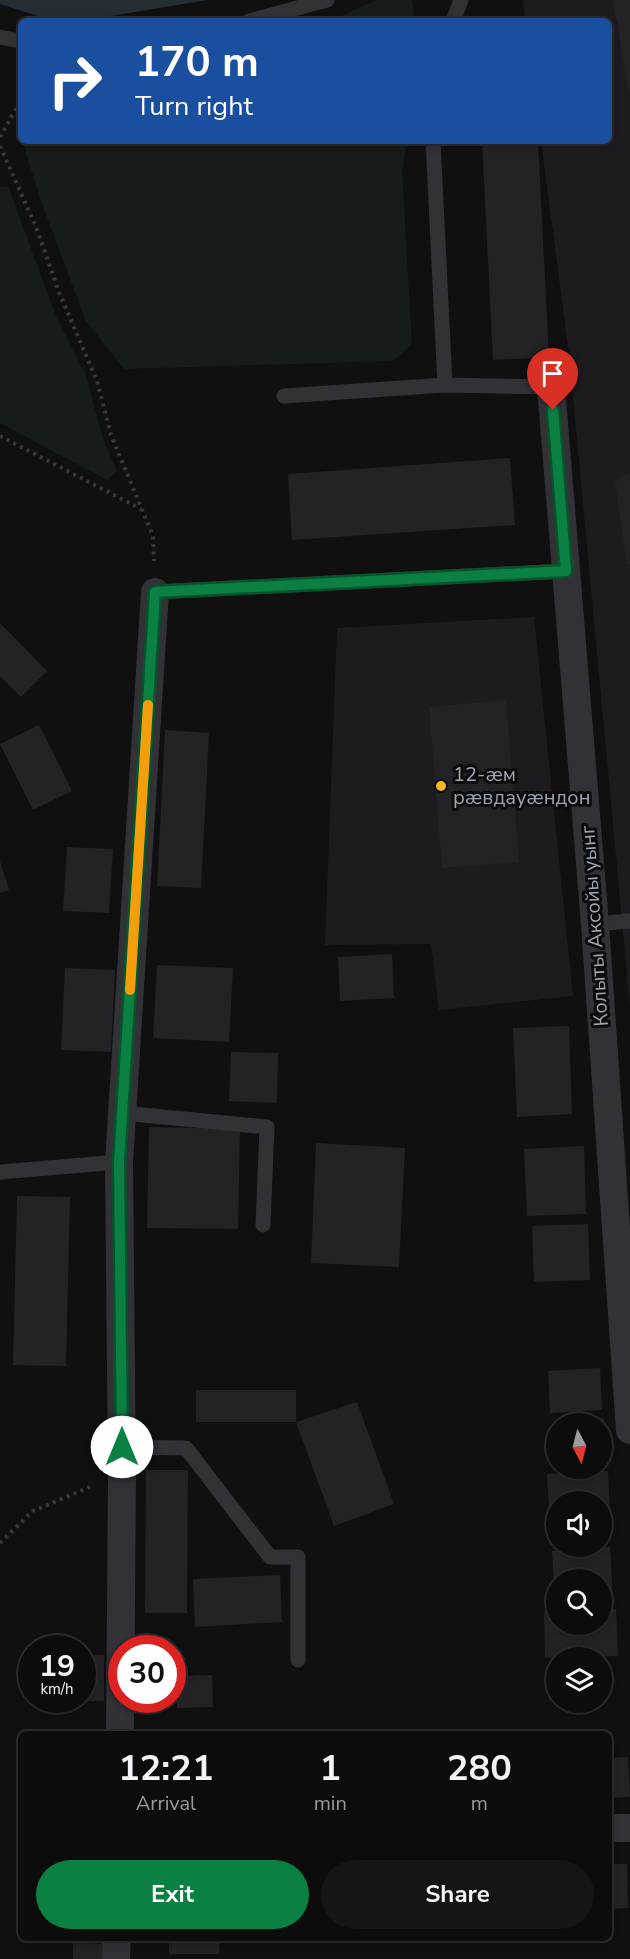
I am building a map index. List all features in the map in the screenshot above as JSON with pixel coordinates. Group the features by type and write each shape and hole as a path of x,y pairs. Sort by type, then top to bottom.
{"street":[{"name":"Колыты Аксойы уынг","path":"551,387 595,924 630,1430"},
{"path":"120,1731 122,1460 119,1162 155,592"},
{"path":"612,1828 630,1828"},
{"path":"116,1959 117,1941"}],"lane":[{"path":"260,18 327,0"},
{"path":"454,18 461,0"},
{"path":"0,37 18,40"},
{"path":"433,144 445,385"},
{"path":"284,396 445,385 551,387"},
{"path":"155,592 566,571"},
{"path":"595,924 630,921"},
{"path":"123,1113 267,1127 263,1224"},
{"path":"0,1172 119,1162"},
{"path":"122,1460 186,1448 270,1557 298,1557 298,1660"}],"path":[{"path":"0,137 18,105"},
{"path":"0,146 36,227 59,292 98,381 111,435 153,536 155,592"},
{"path":"0,436 141,509"},
{"path":"0,1544 33,1511 122,1460"}],"shaded area":[{"path":"0,0 207,0 99,18 44,18 0,4"},
{"path":"376,0 412,0 415,18 337,18"},
{"path":"523,0 630,0 630,1006 569,354 541,144 612,144 612,18 525,18"},
{"path":"23,144 406,144 402,171 412,344 393,361 124,369 86,321 42,204"},
{"path":"8,186 56,316 86,375 104,442 117,470 107,480 0,423 0,187"},
{"name":"12-æм рӕвдауӕндон","path":"534,617 573,996 439,1010 431,944 325,945 337,628"}],"building":[{"path":"613,0 630,0 630,93 629,93"},
{"path":"482,144 538,144 549,357 493,360"},
{"path":"510,458 515,525 292,540 288,474"},
{"path":"630,472 630,564 627,565 615,482"},
{"path":"0,623 47,671 21,697 0,676"},
{"path":"506,700 519,862 442,868 429,707"},
{"path":"39,725 72,791 33,810 0,744"},
{"path":"165,730 209,733 201,888 157,886"},
{"path":"67,847 113,849 109,913 63,911"},
{"path":"0,861 9,890 0,893"},
{"path":"392,954 394,998 340,1001 338,957"},
{"path":"157,965 233,968 229,1042 153,1038"},
{"path":"65,968 115,970 111,1052 61,1050"},
{"path":"569,1026 572,1114 517,1117 513,1028"},
{"path":"231,1052 278,1053 277,1103 229,1101"},
{"path":"149,1127 240,1129 238,1229 147,1228"},
{"path":"316,1143 405,1148 399,1267 311,1263"},
{"path":"584,1146 586,1214 527,1216 524,1149"},
{"path":"17,1196 70,1197 66,1366 13,1365"},
{"path":"588,1224 590,1280 534,1282 532,1226"},
{"path":"600,1368 602,1410 550,1413 548,1371"},
{"path":"196,1390 296,1390 296,1422 196,1422"},
{"path":"357,1402 394,1504 334,1526 296,1422"},
{"path":"146,1470 188,1470 187,1613 145,1613"},
{"path":"547,1479 608,1479 609,1491 548,1491"},
{"path":"552,1557 611,1557 611,1569 553,1569"},
{"path":"280,1575 282,1622 195,1627 193,1579"},
{"path":"612,1609 616,1609 618,1656 612,1656 612,1647 546,1647 545,1658 544,1611 546,1611 546,1635 612,1635"},
{"path":"96,1655 104,1655 104,1701 96,1701"},
{"path":"212,1675 213,1707 186,1708 186,1676"},
{"path":"628,1757 630,1797 612,1798 612,1758"},
{"path":"612,1864 627,1864 628,1908 612,1909"},
{"path":"169,1941 219,1941 219,1954 169,1954"},
{"path":"73,1943 109,1944 109,1959 73,1959"}],"slow traffic":[{"path":"130,990 148,705"}],"place":[{"name":"12-æм рӕвдауӕндон","path":"441,786"}],"route":[{"path":"122,1447 119,1162 155,592 566,571 553,410"}]}
